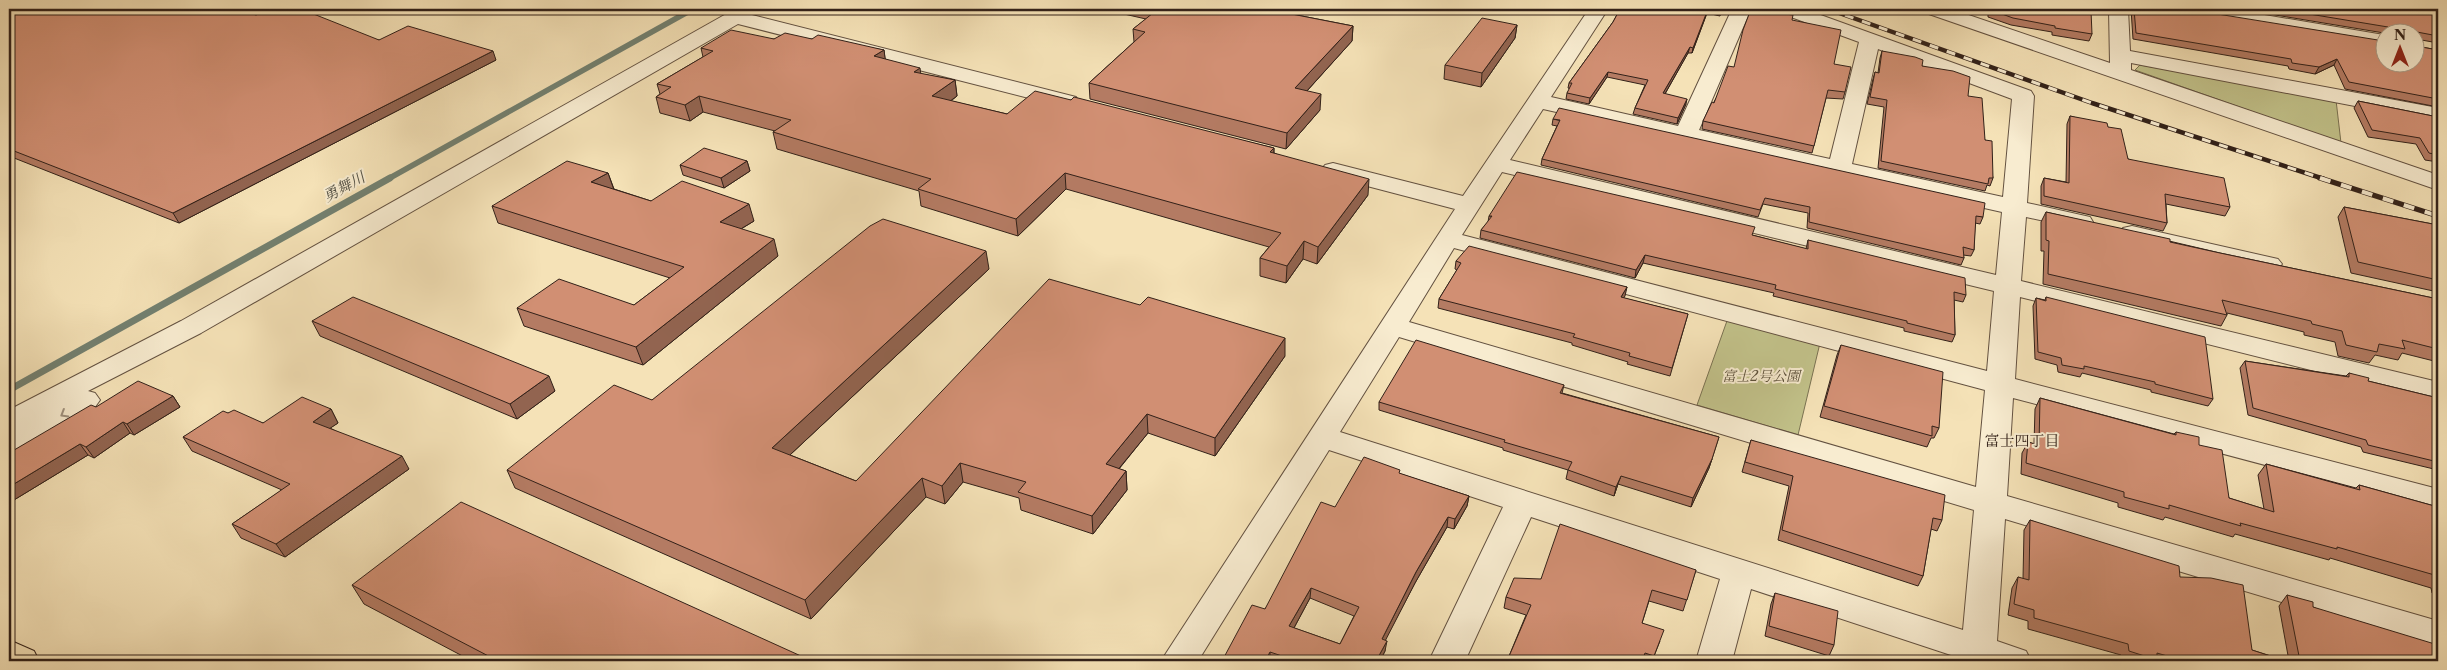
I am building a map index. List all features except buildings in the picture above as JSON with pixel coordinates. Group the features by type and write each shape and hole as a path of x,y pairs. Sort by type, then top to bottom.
{"main road":[{"path":"9,654 21,661"}],"street":[{"path":"1179,661 1496,164 1598,9"},
{"path":"1686,134 1742,9"},
{"path":"1787,9 2023,96 1978,656"},
{"path":"1933,9 2120,65 2438,183"},
{"path":"2119,9 2120,65"},
{"path":"2196,9 2374,39"},
{"path":"9,423 77,385 191,327 742,13 1093,108"},
{"path":"1839,168 1870,40"},
{"path":"2120,65 2438,115"},
{"path":"1538,101 2294,270"},
{"path":"1496,164 2008,286 2438,392"},
{"path":"1315,165 1470,205"},
{"path":"1448,239 2438,500"},
{"path":"1393,326 2438,635"},
{"path":"9,447 72,409 191,327"},
{"path":"1322,436 1739,572 1978,656 2012,661"},
{"path":"1447,661 1522,501"},
{"path":"1714,661 1739,572"}],"green space":[{"path":"2140,65 2336,100 2341,143 2135,70"},
{"name":"富士2号公園","path":"1728,318 1820,343 1798,435 1697,405"}],"waterway":[{"name":"勇舞川","path":"388,179 693,9"},
{"name":"勇舞川","path":"9,390 390,178"}],"railway":[{"path":"1828,9 2092,103 2324,179"},
{"path":"2320,178 2438,216"}],"district":[{"name":"富士四丁目","path":"2022,441"}]}
